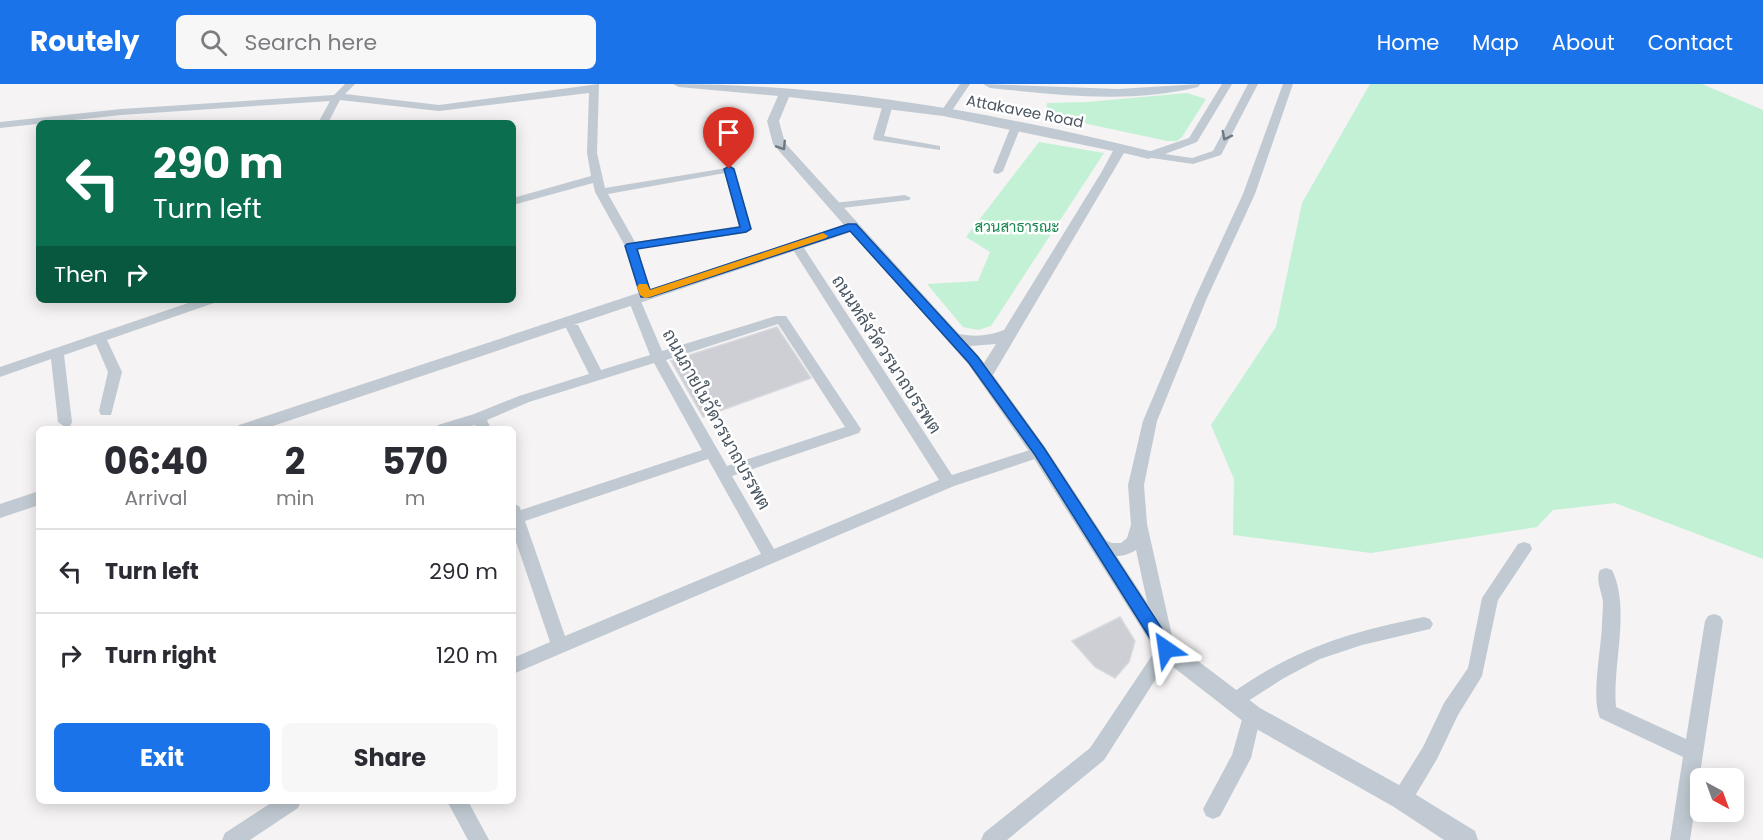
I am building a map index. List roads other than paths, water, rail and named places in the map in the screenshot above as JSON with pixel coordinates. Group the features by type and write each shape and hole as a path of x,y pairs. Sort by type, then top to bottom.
{"main road":[{"path":"990,84 1105,94 1164,91 1193,84"}],"street":[{"path":"325,120 337,98 350,84"},
{"name":"Attakavee Road","path":"679,84 785,92 945,112 1149,155"},
{"path":"945,112 965,84"},
{"path":"1149,155 1193,140 1227,84"},
{"path":"1149,155 1193,161 1217,153 1252,84"},
{"path":"1098,543 1107,549 1114,550 1131,546 1137,538 1136,485 1150,421 1201,298 1249,195 1288,84"},
{"path":"47,120 121,112 235,106 272,100 337,98 438,112 594,86"},
{"name":"ถนนภายในวัดวรนาถบรรพต","path":"594,86 592,153 597,178 631,246 640,297 658,357 771,556"},
{"path":"785,92 773,121 779,144 985,375 1039,452 1166,649 1252,715 1402,800 1456,837"},
{"path":"888,104 878,138 936,148"},
{"path":"0,125 36,121"},
{"path":"998,171 1016,126"},
{"path":"985,375 1108,173 1120,148"},
{"path":"602,192 729,169 746,229 631,246"},
{"path":"516,201 597,178"},
{"path":"834,206 905,198"},
{"path":"254,426 852,226"},
{"name":"ถนนหลังวัดวรนาถบรรพต","path":"796,245 949,482"},
{"path":"0,372 201,303"},
{"path":"462,426 482,423 524,399 781,319 854,429 724,473"},
{"path":"573,328 596,375"},
{"path":"955,339 980,343 1010,334"},
{"path":"100,338 115,372 106,411"},
{"path":"57,353 65,422"},
{"path":"516,513 712,452"},
{"path":"516,665 949,482 1039,452"},
{"path":"0,511 36,499"},
{"path":"516,520 560,646"},
{"path":"991,840 1097,754 1166,649 1138,524"},
{"path":"1402,800 1430,753 1451,709 1476,670 1490,598 1524,549"},
{"path":"1606,575 1611,602 1610,654 1605,685 1607,712 1694,752"},
{"path":"1680,840 1714,621"},
{"path":"1234,702 1262,682 1326,649 1424,624"},
{"path":"1214,809 1241,758 1252,715"},
{"path":"232,840 286,804"},
{"path":"459,804 479,840"}],"park label":[{"name":"สวนสาธารณะ","path":"1017,226"}]}
